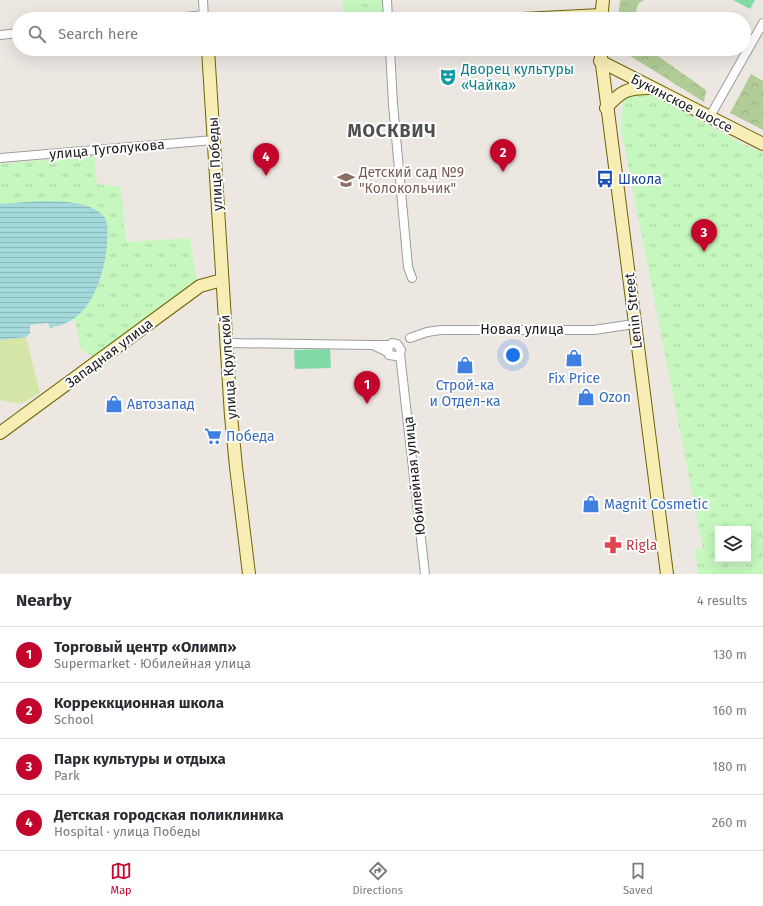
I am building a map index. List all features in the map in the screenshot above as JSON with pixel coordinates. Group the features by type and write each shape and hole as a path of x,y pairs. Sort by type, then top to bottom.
{"street":[{"path":"203,0 204,12"},
{"path":"387,0 388,12"},
{"path":"602,12 603,0"},
{"path":"751,44 763,23"},
{"path":"0,35 12,34"},
{"name":"улица Победы","path":"208,56 222,280"},
{"path":"390,56 393,104 408,267 412,278"},
{"name":"Lenin Street","path":"600,56 667,574"},
{"path":"709,118 744,56"},
{"name":"Букинское шоссе","path":"600,62 763,144"},
{"path":"606,108 619,93 634,88 651,88"},
{"name":"улица Туголукова","path":"0,158 214,140"},
{"name":"улица Крупской","path":"222,280 236,467 249,574"},
{"name":"Западная улица","path":"0,433 200,286 222,280"},
{"name":"Новая улица","path":"394,350 410,338 426,332 441,330 594,330 634,324"},
{"path":"227,343 373,345 394,350"},
{"name":"Юбилейная улица","path":"394,350 403,377 425,574"}],"green space":[{"path":"343,0 383,0 384,12 344,12"},
{"path":"620,0 644,0 638,4 636,12 619,12"},
{"path":"733,0 755,0 750,9"},
{"path":"630,56 658,56 706,90 704,102"},
{"path":"751,74 763,81 763,130 730,113"},
{"path":"647,92 739,142 763,153 763,574 698,574 695,549 703,548 621,129 623,102 628,95"},
{"path":"94,155 97,184 121,187 126,242 190,238 197,282 96,358 81,350 75,320 68,322 88,304 99,282 105,261 107,240 106,220 67,202 0,204 0,164"},
{"path":"26,337 40,393 20,404 0,400 0,340"},
{"path":"330,349 331,368 295,369 294,350"}],"water":[{"path":"41,201 67,202 84,205 99,212 105,218 107,228 107,246 100,278 91,299 85,308 68,322 50,328 48,323 30,325 30,334 26,337 0,340 0,204"}],"place":[{"name":"Дворец культуры «Чайка»","path":"448,77"},
{"name":"Корреккционная школа","path":"503,172"},
{"name":"Детская городская поликлиника","path":"266,176"},
{"name":"Школа","path":"605,179"},
{"name":"Детский сад №9 \"Колокольчик\"","path":"346,180"},
{"name":"Парк культуры и отдыха","path":"704,252"},
{"name":"Fix Price","path":"574,358"},
{"name":"Строй-ка и Отдел-ка","path":"465,365"},
{"name":"Ozon","path":"586,397"},
{"name":"Автозапад","path":"114,404"},
{"name":"Торговый центр «Олимп»","path":"367,404"},
{"name":"Победа","path":"213,436"},
{"name":"Magnit Cosmetic","path":"591,504"},
{"name":"Rigla","path":"613,545"}],"district":[{"name":"МОСКВИЧ","path":"392,131"}]}
